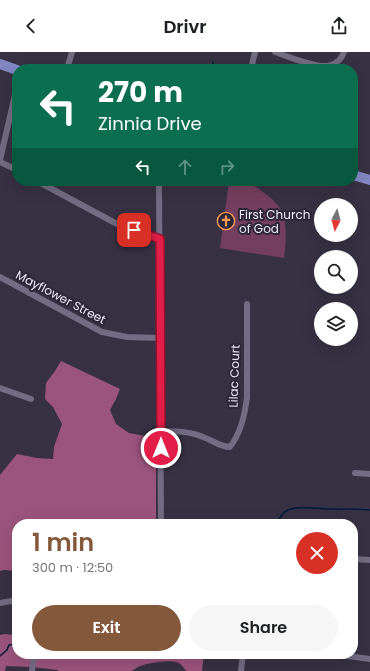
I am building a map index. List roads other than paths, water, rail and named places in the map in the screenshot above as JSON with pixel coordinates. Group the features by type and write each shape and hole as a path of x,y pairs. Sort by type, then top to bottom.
{"main road":[{"path":"0,64 12,68"},
{"path":"358,176 370,180"}],"street":[{"path":"68,64 72,52"},
{"path":"252,64 256,52"},
{"path":"275,52 312,64"},
{"path":"332,64 340,59 344,52"},
{"path":"12,108 0,161 12,167"},
{"path":"46,186 117,224 160,239"},
{"path":"159,186 161,519"},
{"name":"Mayflower Street","path":"0,277 102,332 127,337 161,338"},
{"name":"Lilac Court","path":"161,432 169,431 192,434 201,436 221,446 230,447 235,440 242,421 246,402 247,304"},
{"path":"0,388 31,399"},
{"path":"355,473 370,474"},
{"path":"358,559 370,560"},
{"path":"0,603 12,601"},
{"path":"358,657 370,659"},
{"path":"32,671 33,659"},
{"path":"241,671 242,659"}],"waterway":[{"path":"280,519 288,510 297,508 370,510"},
{"path":"0,656 7,650 9,645 12,645"}],"place":[{"name":"First Church of God","path":"226,221"}]}
